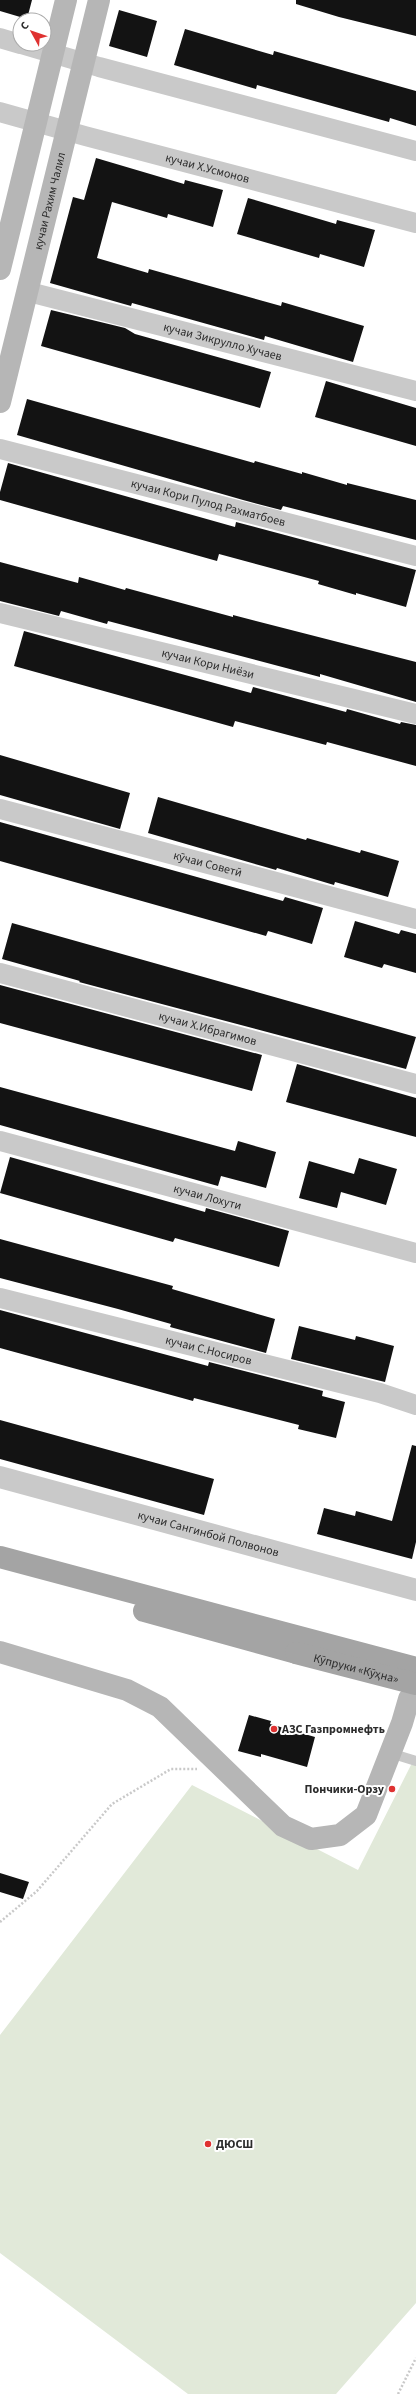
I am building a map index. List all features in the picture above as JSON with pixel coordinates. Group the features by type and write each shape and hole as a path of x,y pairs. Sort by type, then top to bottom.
{"main road":[{"path":"0,269 38,122 52,53 66,0"},
{"name":"кучаи Рахим Чалил","path":"0,402 69,131 83,63 99,0"},
{"path":"0,1557 298,1645"},
{"path":"0,1572 298,1645"},
{"name":"Кӯпруки «Кӯҳна»","path":"298,1645 416,1668"},
{"name":"Кӯпруки «Кӯҳна»","path":"298,1645 412,1692"},
{"path":"0,1652 127,1690 160,1707 283,1826 311,1839 340,1835 366,1815 412,1692"}],"street":[{"path":"0,38 12,41"},
{"path":"49,52 83,63 416,151"},
{"name":"кучаи Х.Усмонов","path":"0,112 416,223"},
{"name":"кучаи Зикрулло Хучаев","path":"29,292 416,391"},
{"name":"кучаи Кори Пулод Рахматбоев","path":"0,449 416,556"},
{"name":"кучаи Кори Ниёзи","path":"0,613 416,714"},
{"name":"кӯчаи Советӣ","path":"0,809 416,919"},
{"name":"кучаи Х.Ибрагимов","path":"0,973 416,1084"},
{"name":"кучаи Лохути","path":"0,1141 416,1253"},
{"name":"кучаи С.Носиров","path":"0,1298 380,1393 416,1405"},
{"name":"кучаи Сангинбой Полвонов","path":"0,1477 416,1590"}],"lane":[{"path":"390,1753 416,1761"}],"path":[{"path":"0,1922 37,1891 112,1804 171,1769 225,1769"},
{"path":"398,2394 416,2358"}],"green space":[{"name":"ДЮСШ","path":"412,1763 416,1765 416,2303 336,2394 188,2394 0,2253 0,2035 192,1785 358,1870"}],"building":[{"path":"0,0 32,0 29,12 12,12 12,15 0,11"},
{"path":"296,0 416,0 416,36 339,17 296,4"},
{"path":"119,10 157,21 147,57 109,46"},
{"path":"185,29 273,55 274,51 416,91 416,126 390,118 389,122 257,85 256,89 174,65"},
{"path":"96,158 184,184 185,180 223,190 213,227 168,214 167,218 112,202 97,258 148,273 149,269 281,306 282,302 364,326 353,362 265,336 264,340 132,303 131,306 50,283 73,197 84,200"},
{"path":"248,198 336,224 337,220 375,230 364,267 320,254 319,258 237,234"},
{"path":"51,310 125,328 135,334 271,372 260,408 41,346"},
{"path":"326,381 416,408 416,446 315,417"},
{"path":"27,399 254,463 255,461 302,474 302,472 347,485 347,483 416,500 416,540 283,506 281,510 243,500 17,435"},
{"path":"8,463 235,527 236,522 416,570 406,607 356,593 356,595 318,584 319,581 219,554 217,561 0,500 0,492"},
{"path":"0,562 78,583 79,577 125,590 126,588 233,617 233,615 416,662 416,702 320,674 320,677 108,621 107,624 61,611 59,616 0,601"},
{"path":"24,631 251,693 253,687 346,712 347,709 400,724 401,722 416,725 416,766 327,742 326,745 235,721 233,727 14,666"},
{"path":"0,755 130,793 120,829 0,795"},
{"path":"158,797 306,840 307,838 360,853 361,850 399,861 388,897 335,882 334,885 277,868 276,870 148,833"},
{"path":"0,822 283,901 285,897 323,908 312,944 268,931 266,936 0,861"},
{"path":"355,921 399,934 401,930 416,934 416,973 384,964 382,968 344,957"},
{"path":"12,923 416,1037 406,1069 79,982 80,981 2,959"},
{"path":"0,985 262,1055 252,1091 0,1023"},
{"path":"297,1064 416,1098 416,1137 286,1102"},
{"path":"0,1087 235,1151 238,1141 276,1152 266,1188 221,1176 218,1186 0,1125"},
{"path":"10,1157 205,1212 206,1208 289,1231 279,1267 175,1238 173,1242 0,1193"},
{"path":"359,1158 397,1169 386,1205 341,1192 337,1208 299,1198 309,1161 354,1174"},
{"path":"0,1239 173,1286 172,1289 275,1319 266,1353 170,1327 171,1324 118,1309 0,1278"},
{"path":"0,1310 208,1366 209,1362 323,1391 322,1396 345,1402 336,1438 298,1429 299,1425 194,1398 193,1401 0,1348"},
{"path":"299,1326 355,1340 356,1336 394,1346 385,1382 291,1359"},
{"path":"0,1420 214,1479 204,1515 0,1459"},
{"path":"412,1445 416,1446 416,1542 412,1559 317,1534 324,1508 355,1516 356,1511 392,1521"},
{"path":"249,1715 271,1721 270,1724 315,1737 307,1767 261,1754 261,1757 238,1751"},
{"path":"0,1873 29,1882 23,1899 0,1892"}],"place":[{"name":"АЗС Газпромнефть","path":"274,1729"},
{"name":"Пончики-Орзу","path":"392,1789"},
{"name":"ДЮСШ","path":"208,2144"}]}
